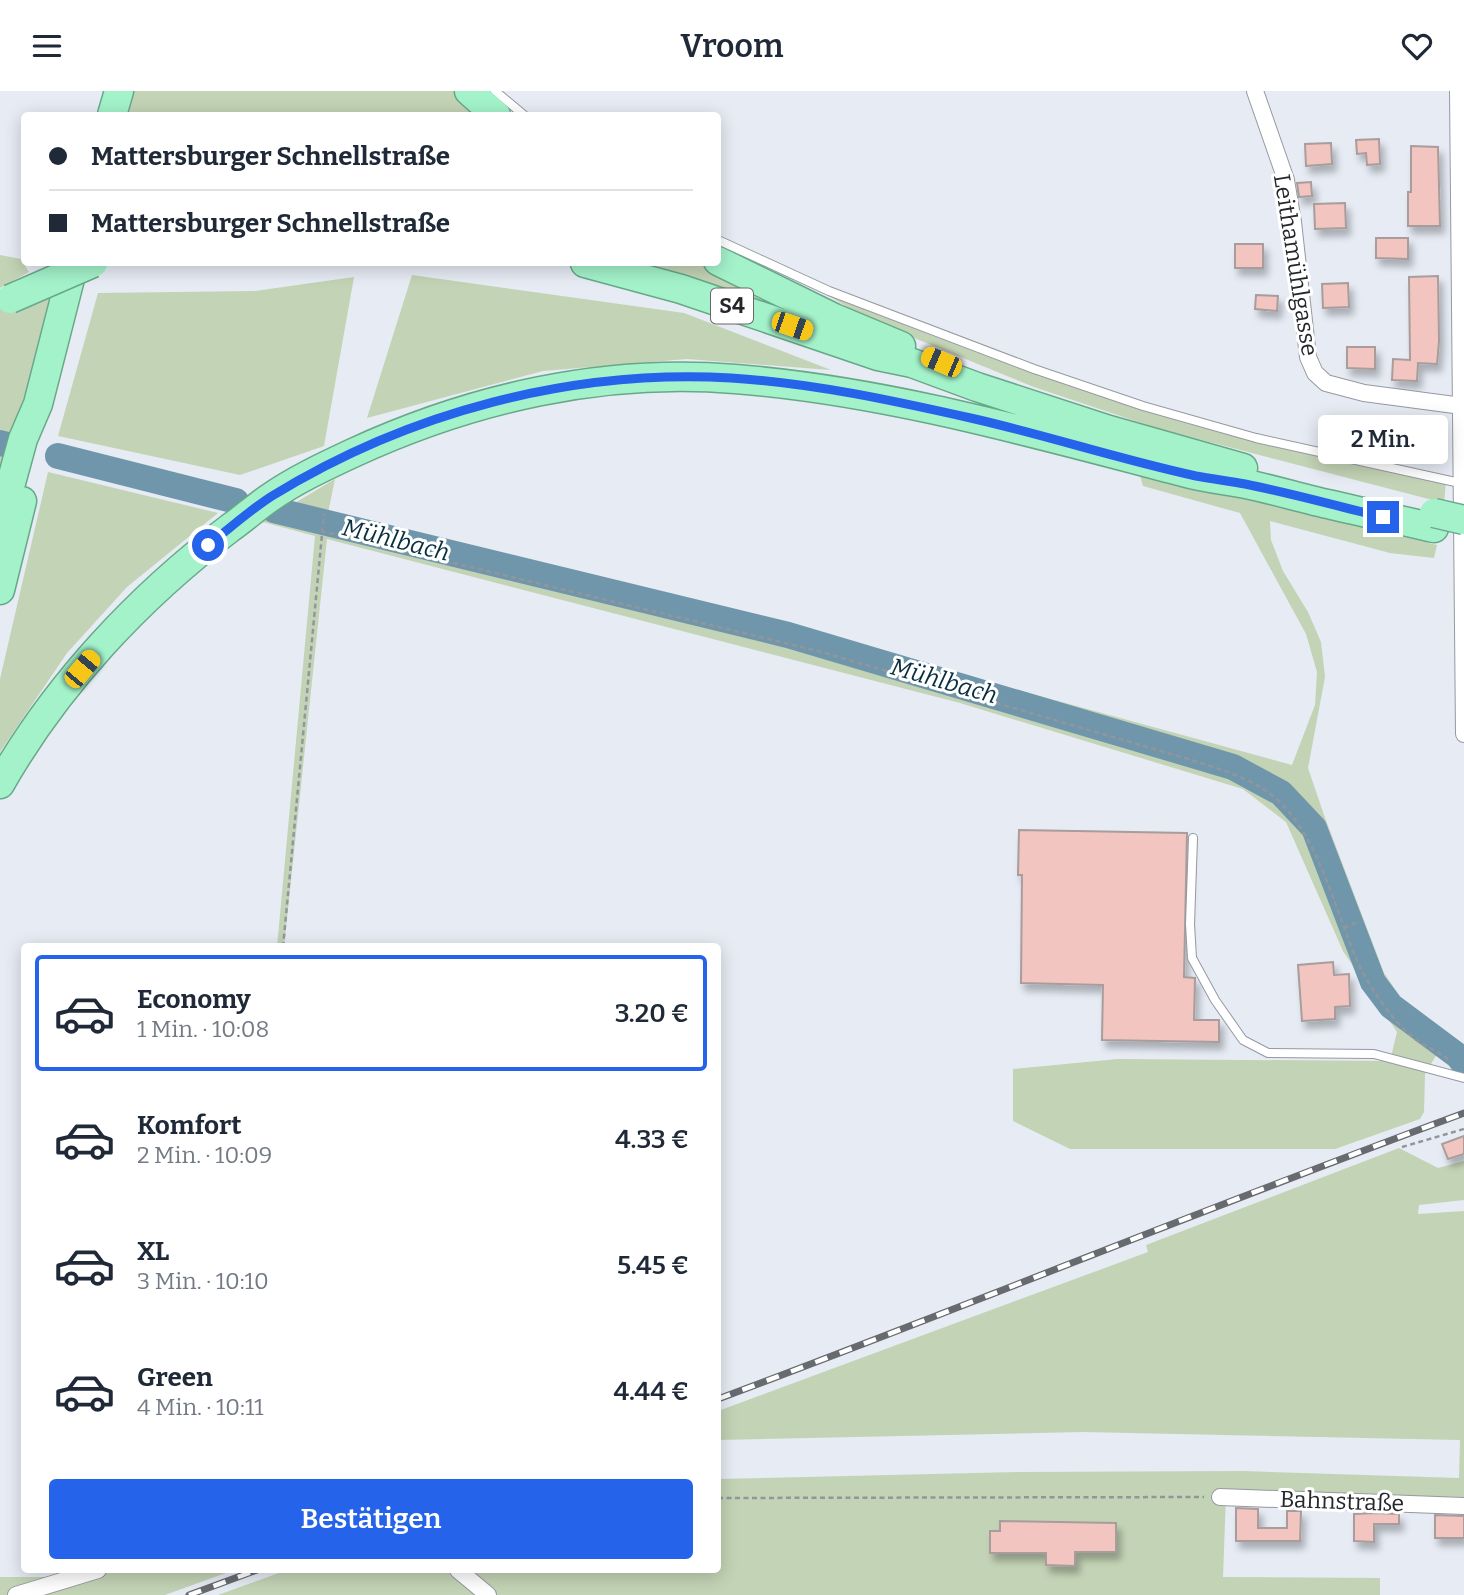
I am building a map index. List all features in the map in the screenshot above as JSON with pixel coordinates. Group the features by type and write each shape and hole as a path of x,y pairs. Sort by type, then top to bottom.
{"highway":[{"path":"113,112 119,91"},
{"path":"469,91 493,112"},
{"path":"721,262 834,318 980,378 1017,400"},
{"path":"0,523 23,439 38,404 73,266"},
{"path":"5,302 86,266"},
{"name":"S4","path":"595,266 681,289 1109,430 1434,521 1464,534"},
{"path":"878,356 909,374 975,398 1247,484"},
{"name":"S4","path":"0,784 33,730 99,649 172,576 270,497 336,461 390,436 489,402 592,383 685,377 733,378 832,390 978,420 1196,476 1434,521 1464,520"},
{"path":"0,590 37,442 38,404"}],"street":[{"name":"Leithamühlgasse","path":"1255,91 1286,180 1308,357 1315,373 1326,383 1364,393 1462,406"},
{"path":"1458,91 1464,734"},
{"name":"Bahnstraße","path":"1220,1497 1464,1506"},
{"path":"16,1595 88,1573"},
{"path":"462,1573 488,1595"}],"lane":[{"path":"495,91 520,112"},
{"path":"721,241 829,291 1034,369 1143,406 1256,438 1460,483"},
{"path":"1193,838 1192,958 1214,1000 1243,1040 1268,1053 1374,1054 1464,1078"}],"path":[{"path":"283,943 323,514"},
{"path":"321,530 818,651 1237,775 1273,796 1296,821 1316,859 1366,979 1390,1015 1413,1037 1447,1058 1455,1067"},
{"path":"1345,927 1357,922"},
{"path":"1454,1126 1456,1132"},
{"path":"1402,1147 1464,1129"},
{"path":"721,1498 1220,1497"}],"green space":[{"path":"119,91 469,91 493,112 113,112"},
{"path":"0,255 21,259 21,266 25,266 29,272 0,288"},
{"path":"721,264 783,293 770,318 595,266"},
{"path":"412,275 684,313 831,370 687,359 543,371 367,418"},
{"path":"354,277 324,446 240,475 58,436 98,293 255,291"},
{"path":"68,287 0,525 0,305"},
{"path":"827,295 1019,368 1174,420 1290,449 1446,482 1444,503 1156,428 1034,387 868,319"},
{"path":"48,472 218,513 127,587 67,653 0,752 0,679"},
{"path":"1139,472 1437,545 1434,558 1390,553 1270,521 1271,540 1283,571 1308,612 1321,642 1325,677 1308,768 1324,815 1384,973 1401,998 1449,1034 1425,1074 1424,1112 1420,1119 1335,1149 1070,1149 1013,1121 1013,1069 1118,1059 1390,1061 1397,1032 1343,951 1286,822 1243,789 960,703 327,539 284,943 277,943 315,536 263,522 335,479 328,513 882,653 1292,765 1315,705 1317,672 1306,634 1240,513 1143,486"},
{"path":"1399,1148 1438,1168 1464,1161 1464,1200 1419,1205 1418,1214 1464,1211 1464,1497 1226,1494 1223,1577 1380,1578 1380,1595 218,1595 279,1573 721,1573 721,1479 1021,1472 1243,1471 1459,1478 1460,1440 1083,1432 721,1440 721,1410 1148,1252 1146,1245"},
{"path":"62,1573 226,1573 165,1595 0,1595 0,1577 48,1577"}],"building":[{"path":"1379,139 1380,164 1367,165 1366,153 1357,154 1356,140"},
{"path":"1331,143 1332,164 1306,166 1305,144"},
{"path":"1411,146 1438,147 1440,226 1408,226"},
{"path":"1311,182 1312,196 1299,197 1297,183"},
{"path":"1345,203 1346,228 1315,229 1314,204"},
{"path":"1376,238 1408,238 1408,259 1376,258"},
{"path":"1235,244 1263,244 1263,268 1235,268"},
{"path":"1438,276 1437,364 1418,363 1417,381 1392,380 1393,359 1410,360 1409,277"},
{"path":"1348,283 1349,307 1323,308 1322,284"},
{"path":"1256,295 1278,296 1277,311 1255,309"},
{"path":"1347,347 1375,347 1375,369 1347,368"},
{"path":"1019,830 1187,833 1184,977 1195,978 1194,1020 1219,1020 1219,1042 1102,1040 1103,985 1021,983 1022,875 1018,875"},
{"path":"1333,962 1334,975 1349,974 1350,1006 1335,1007 1335,1019 1302,1021 1298,965"},
{"path":"1464,1136 1464,1154 1448,1159 1442,1144"},
{"path":"1236,1508 1258,1509 1258,1528 1287,1528 1287,1511 1301,1511 1300,1541 1236,1541"},
{"path":"1354,1514 1399,1514 1399,1524 1374,1524 1374,1542 1354,1541"},
{"path":"1435,1515 1464,1516 1464,1538 1435,1538"},
{"path":"1000,1521 1116,1523 1116,1552 1075,1552 1075,1566 1046,1565 1046,1553 990,1553 990,1531 1000,1531"}],"waterway":[{"name":"Mühlbach","path":"0,443 4,444"},
{"name":"Mühlbach","path":"58,456 236,501"},
{"name":"Mühlbach","path":"274,510 788,635 1233,767 1281,793 1314,828 1373,982 1391,1006 1458,1056 1464,1064"}],"railway":[{"path":"721,1398 1464,1113"},
{"path":"189,1595 249,1573"}],"route":[{"path":"208,545 270,497 336,461 390,436 489,402 538,391 640,378 733,378 875,398 978,420 1196,476 1247,484 1383,517"}]}
